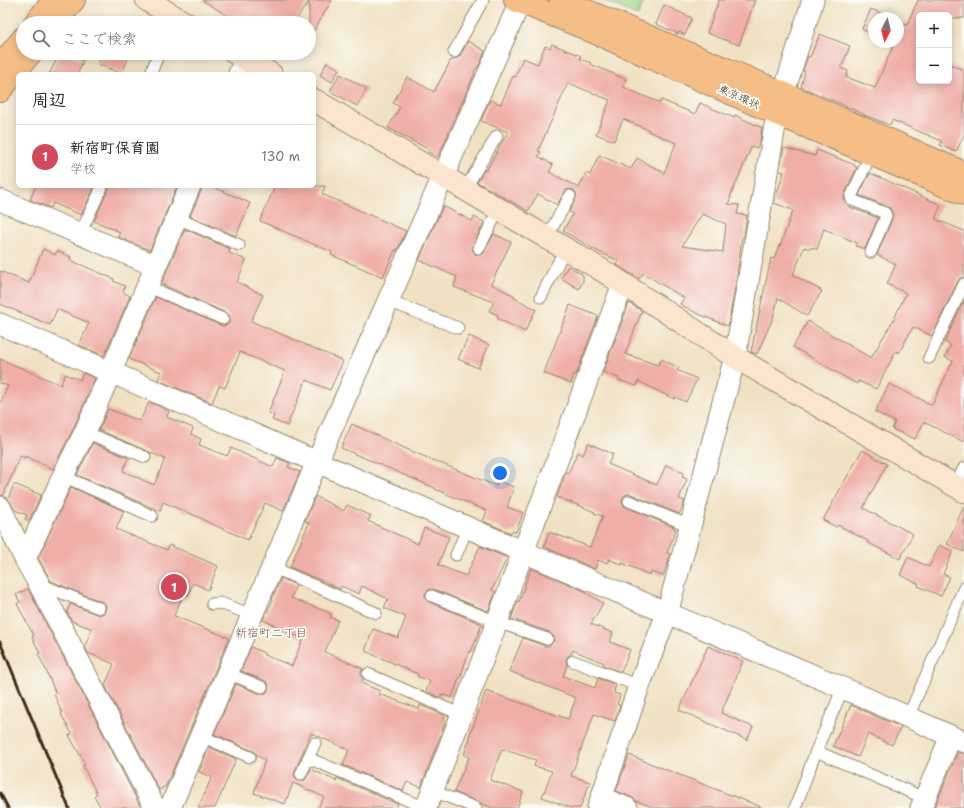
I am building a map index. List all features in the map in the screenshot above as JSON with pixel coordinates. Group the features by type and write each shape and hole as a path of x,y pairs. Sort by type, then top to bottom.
{"highway":[{"path":"41,16 54,0"},
{"path":"61,16 74,0"},
{"name":"東京環状","path":"561,0 962,168"},
{"name":"東京環状","path":"517,1 580,26 777,114 964,194"},
{"path":"0,66 16,47"},
{"path":"0,91 25,60"}],"street":[{"path":"147,0 170,16"},
{"path":"628,808 600,803 639,686 667,614 735,357 777,114 814,0"},
{"path":"170,808 317,462 517,1"},
{"path":"240,62 266,72"},
{"path":"316,101 566,249 623,284 735,357 961,482"},
{"path":"25,559 62,476 85,432 189,188"},
{"path":"0,200 156,266"},
{"path":"428,802 524,552 623,284"},
{"path":"0,324 667,614 843,688 957,739 922,803"},
{"path":"0,507 25,559 155,808"}],"lane":[{"path":"454,52 483,0"},
{"path":"152,70 156,60"},
{"path":"465,189 497,136"},
{"path":"871,154 851,197 852,200 885,213 886,216 871,252"},
{"path":"80,234 102,188"},
{"path":"547,238 570,196"},
{"path":"479,248 499,209"},
{"path":"177,218 239,245"},
{"path":"541,297 566,249"},
{"path":"930,358 964,284"},
{"path":"147,286 223,318"},
{"path":"388,301 458,328"},
{"path":"85,432 145,457"},
{"path":"62,476 152,516"},
{"path":"629,501 690,526"},
{"path":"456,555 468,527"},
{"path":"272,568 376,613"},
{"path":"39,584 99,608"},
{"path":"908,717 964,588"},
{"path":"432,596 497,622 547,639"},
{"path":"212,604 220,603 252,615"},
{"path":"573,662 639,686"},
{"path":"228,673 262,687"},
{"path":"368,674 462,715"},
{"path":"795,808 816,751 843,688"},
{"path":"201,736 250,757"},
{"path":"301,774 315,743"},
{"path":"816,751 922,803"},
{"path":"308,758 428,802 476,808"}],"green space":[{"path":"602,0 644,0 638,16"}],"building":[{"path":"202,0 332,0 316,27 316,16 309,16 309,1 299,16 228,16"},
{"path":"719,0 755,0 739,45 707,33"},
{"path":"918,0 964,0 964,18 952,18 952,12 916,12 916,84 952,84 952,65 964,70 964,135 956,152 940,145 942,141 892,120 890,125 801,87 805,72 803,71 808,56 810,57 820,34 850,46 841,68 848,71 846,77 875,88 892,48 904,48 904,24 907,25"},
{"path":"664,5 692,18 685,35 679,32 678,34 656,24"},
{"path":"871,9 878,12 870,12"},
{"path":"868,16 868,32 862,29"},
{"path":"468,41 485,51 481,62 474,72 475,73 438,157 428,152 430,150 388,128 400,107 393,103 407,77 434,92 451,60 452,61 460,56"},
{"path":"552,44 581,56 580,59 626,79 623,87 660,103 661,100 695,114 700,103 734,118 735,115 762,128 760,142 757,148 752,146 728,204 739,205 737,214 747,215 744,237 742,237 728,326 696,313 680,304 684,298 643,273 639,279 617,265 619,261 597,251 563,231 573,214 569,212 577,196 574,190 566,190 557,205 538,194 528,211 477,182 484,170 486,171 508,132 481,121 490,100 501,104 513,76 515,77 523,58 538,64 545,46 550,48","holes":["568,83 610,100 596,134 614,141 623,119 676,143 664,173 637,158 631,169 599,155 590,175 586,173 579,188 549,172 553,165 538,156 541,152 538,151","702,214 726,224 723,252 682,246"]},
{"path":"56,60 83,61 78,72 50,72"},
{"path":"100,60 127,60 123,72 117,72 98,64"},
{"path":"327,62 339,69 332,82 320,75"},
{"path":"340,74 367,89 357,106 330,91"},
{"path":"784,148 815,156 817,150 855,165 854,166 857,167 845,194 845,202 849,207 878,218 865,249 856,246 857,243 824,229 817,249 812,247 811,249 804,247 793,275 822,291 807,316 778,298 773,318 757,354 751,352 771,258 774,259 779,245 780,246 793,210 774,203 784,172 779,171"},
{"path":"870,173 941,205 935,219 964,231 964,277 960,278 958,281 932,336 913,327 899,353 896,351 876,389 858,381 857,384 793,347 808,321 871,358 894,319 906,293 887,284 896,264 877,255 893,214 890,208 859,195"},
{"path":"316,186 325,186 322,194 406,231 397,251 395,250 383,277 331,255 332,252 260,221 274,188 316,188"},
{"path":"35,188 94,188 81,215 53,203 51,208 30,200"},
{"path":"108,188 176,188 150,250 118,237 120,232 94,221"},
{"path":"202,188 216,188 250,203 236,236 190,216"},
{"path":"443,206 472,221 474,217 484,222 472,248 475,254 483,254 494,234 511,242 491,284 536,309 525,332 497,318 498,315 489,311 494,302 454,287 457,277 419,260"},
{"path":"185,229 230,249 229,253 246,260 237,282 263,295 251,321 343,361 330,390 306,380 287,426 272,420 274,415 268,413 285,371 240,352 225,388 219,386 212,403 158,380 161,372 129,359 156,297 223,326 227,325 230,321 229,315 226,313 161,284"},
{"path":"43,249 55,255 57,251 71,257 70,260 114,279 113,281 125,286 123,292 130,296 104,356 79,345 89,323 57,309 50,325 0,304 0,271 29,283"},
{"path":"568,266 583,275 583,281 579,289 561,278"},
{"path":"964,300 964,442 924,422 915,439 892,429 895,422 875,412 889,384 932,405 953,361 945,357 951,345 945,342"},
{"path":"629,303 642,311 625,354 658,365 661,359 679,368 677,370 697,379 686,402 675,397 674,399 638,381 637,386 618,380 619,378 603,372"},
{"path":"570,305 598,316 576,375 574,374 571,384 544,373"},
{"path":"469,336 489,345 478,368 458,359"},
{"path":"0,359 61,385 65,374 80,380 83,373 95,378 74,427 53,469 25,456 25,458 20,456 3,496 0,495 0,404 8,386 0,383"},
{"path":"149,402 169,411 167,417 193,428 191,434 201,439 199,445 227,456 231,448 273,467 277,458 290,463 288,467 300,472 283,511 265,503 248,540 163,502 160,511 77,475 93,443 128,458 123,471 154,485 165,459 99,430 108,409 140,421"},
{"path":"352,424 411,451 496,486 498,481 514,487 507,507 523,513 516,532 512,531 511,533 483,521 487,511 341,448"},
{"path":"588,443 613,454 608,464 657,485 666,465 684,473 682,477 687,479 679,499 685,501 679,514 631,494 625,495 622,499 623,505 626,507 676,529 667,553 670,554 663,576 651,572 650,575 609,559 607,563 598,560 595,569 544,547 549,532 590,547 603,516 557,497 566,472 568,473 578,452 583,455"},
{"path":"862,450 887,464 863,508 913,534 900,559 838,525 836,527 823,520"},
{"path":"14,484 41,495 29,521 25,519 27,515 15,510 8,499"},
{"path":"71,487 124,511 116,529 167,550 169,545 218,566 208,590 193,583 188,596 183,594 174,616 229,638 166,786 159,790 105,685 114,664 88,653 85,646 92,629 72,621 67,612 70,604 100,615 105,611 105,604 51,581 38,558"},
{"path":"315,496 344,511 347,505 371,516 368,521 418,544 424,528 449,537 438,565 466,576 480,546 507,558 492,590 496,592 488,611 435,590 428,590 425,594 426,600 429,602 482,624 471,652 469,651 452,698 441,694 441,698 426,691 430,681 417,676 418,674 365,651 373,629 398,638 406,617 384,608 388,599 362,586 359,594 341,586 340,589 290,567 309,523 305,521"},
{"path":"964,506 964,552 947,544"},
{"path":"939,545 953,551 943,574 950,577 941,596 918,586 919,584 900,575 908,557 929,567"},
{"path":"531,568 587,592 586,593 603,603 591,624 613,633 610,642 630,650 621,672 573,650 566,659 567,665 563,676 595,688 598,678 616,685 614,693 620,695 617,704 620,705 615,721 594,714 571,776 590,782 580,808 571,808 542,797 552,771 534,766 536,760 502,749 490,780 523,792 517,808 492,808 454,792 469,757 464,755 486,691 568,719 576,698 509,671 523,638 545,646 549,646 554,641 554,637 549,632 511,619 518,601 519,602"},
{"path":"281,578 296,585 291,598 330,613 330,617 338,620 325,652 363,669 361,672 363,679 361,683 380,691 379,694 419,709 420,705 444,715 445,723 421,787 407,782 403,791 343,765 349,750 311,733 295,771 294,775 298,780 305,780 311,769 336,781 337,778 398,804 396,808 318,808 324,797 293,783 285,804 254,793 265,760 257,756 253,751 214,734 236,684 260,694 267,692 268,690 269,686 267,682 241,671 251,647 264,653 264,655 292,666 303,639 263,620 273,600 272,599"},
{"path":"28,589 141,808 101,808 94,796 97,794 83,766 85,764 69,735 72,734 61,714 62,713 54,694 56,694 32,637 34,636 17,604 20,602 16,595"},
{"path":"708,646 743,661 721,713 753,727 747,740 679,710"},
{"path":"851,705 901,727 892,745 868,734 858,757 833,746"},
{"path":"209,747 236,759 215,808 198,808 212,777 199,772"},
{"path":"958,752 964,754 964,808 934,808"},
{"path":"629,755 761,808 655,808 636,801 631,797 616,791"}],"railway":[{"path":"0,642 69,808"},
{"path":"0,793 8,808"}],"place":[{"name":"新宿町保育園","path":"174,587"}],"district":[{"name":"新宿町二丁目","path":"271,633"}]}
